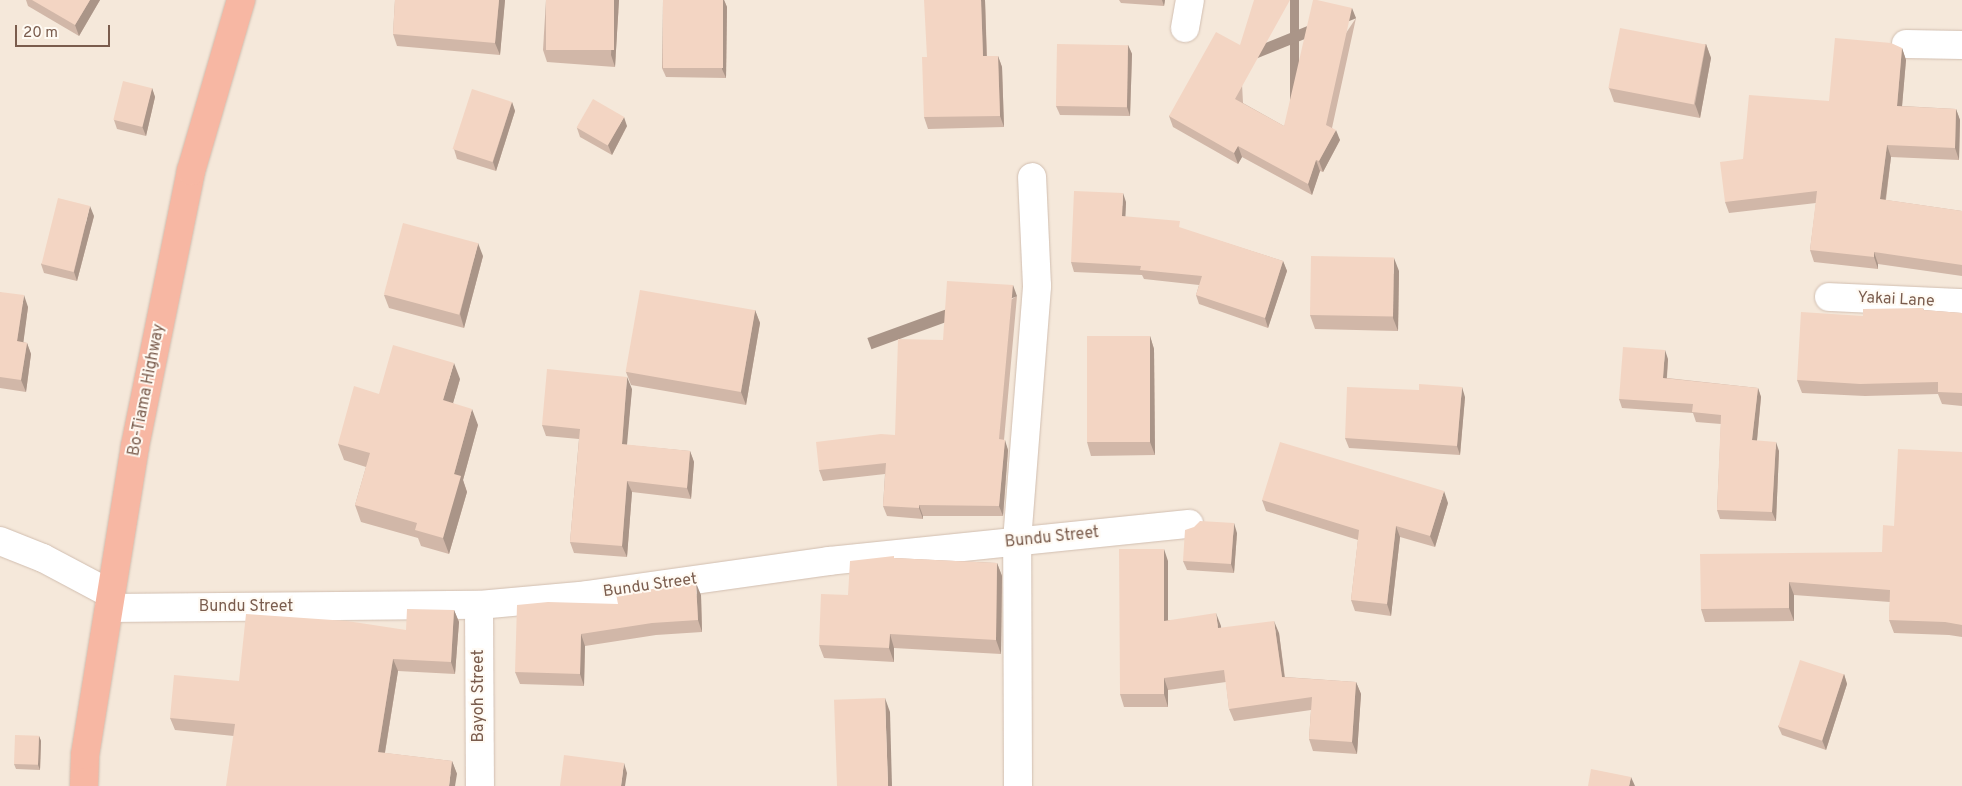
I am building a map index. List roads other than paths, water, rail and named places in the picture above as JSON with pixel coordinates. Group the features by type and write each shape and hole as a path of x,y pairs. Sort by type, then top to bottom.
{"highway":[{"name":"Bo-Tiama Highway","path":"84,786 85,755 134,446 192,171 241,0"}],"street":[{"path":"1185,28 1190,0"},
{"path":"1906,44 1962,45"},
{"path":"1018,786 1017,541 1037,286 1032,177"},
{"name":"Yakai Lane","path":"1829,297 1962,303"},
{"name":"Bundu Street","path":"110,601 479,605 588,596 829,561 1189,524"},
{"path":"0,541 43,558 110,601"},
{"name":"Bayoh Street","path":"479,605 480,786"}]}
